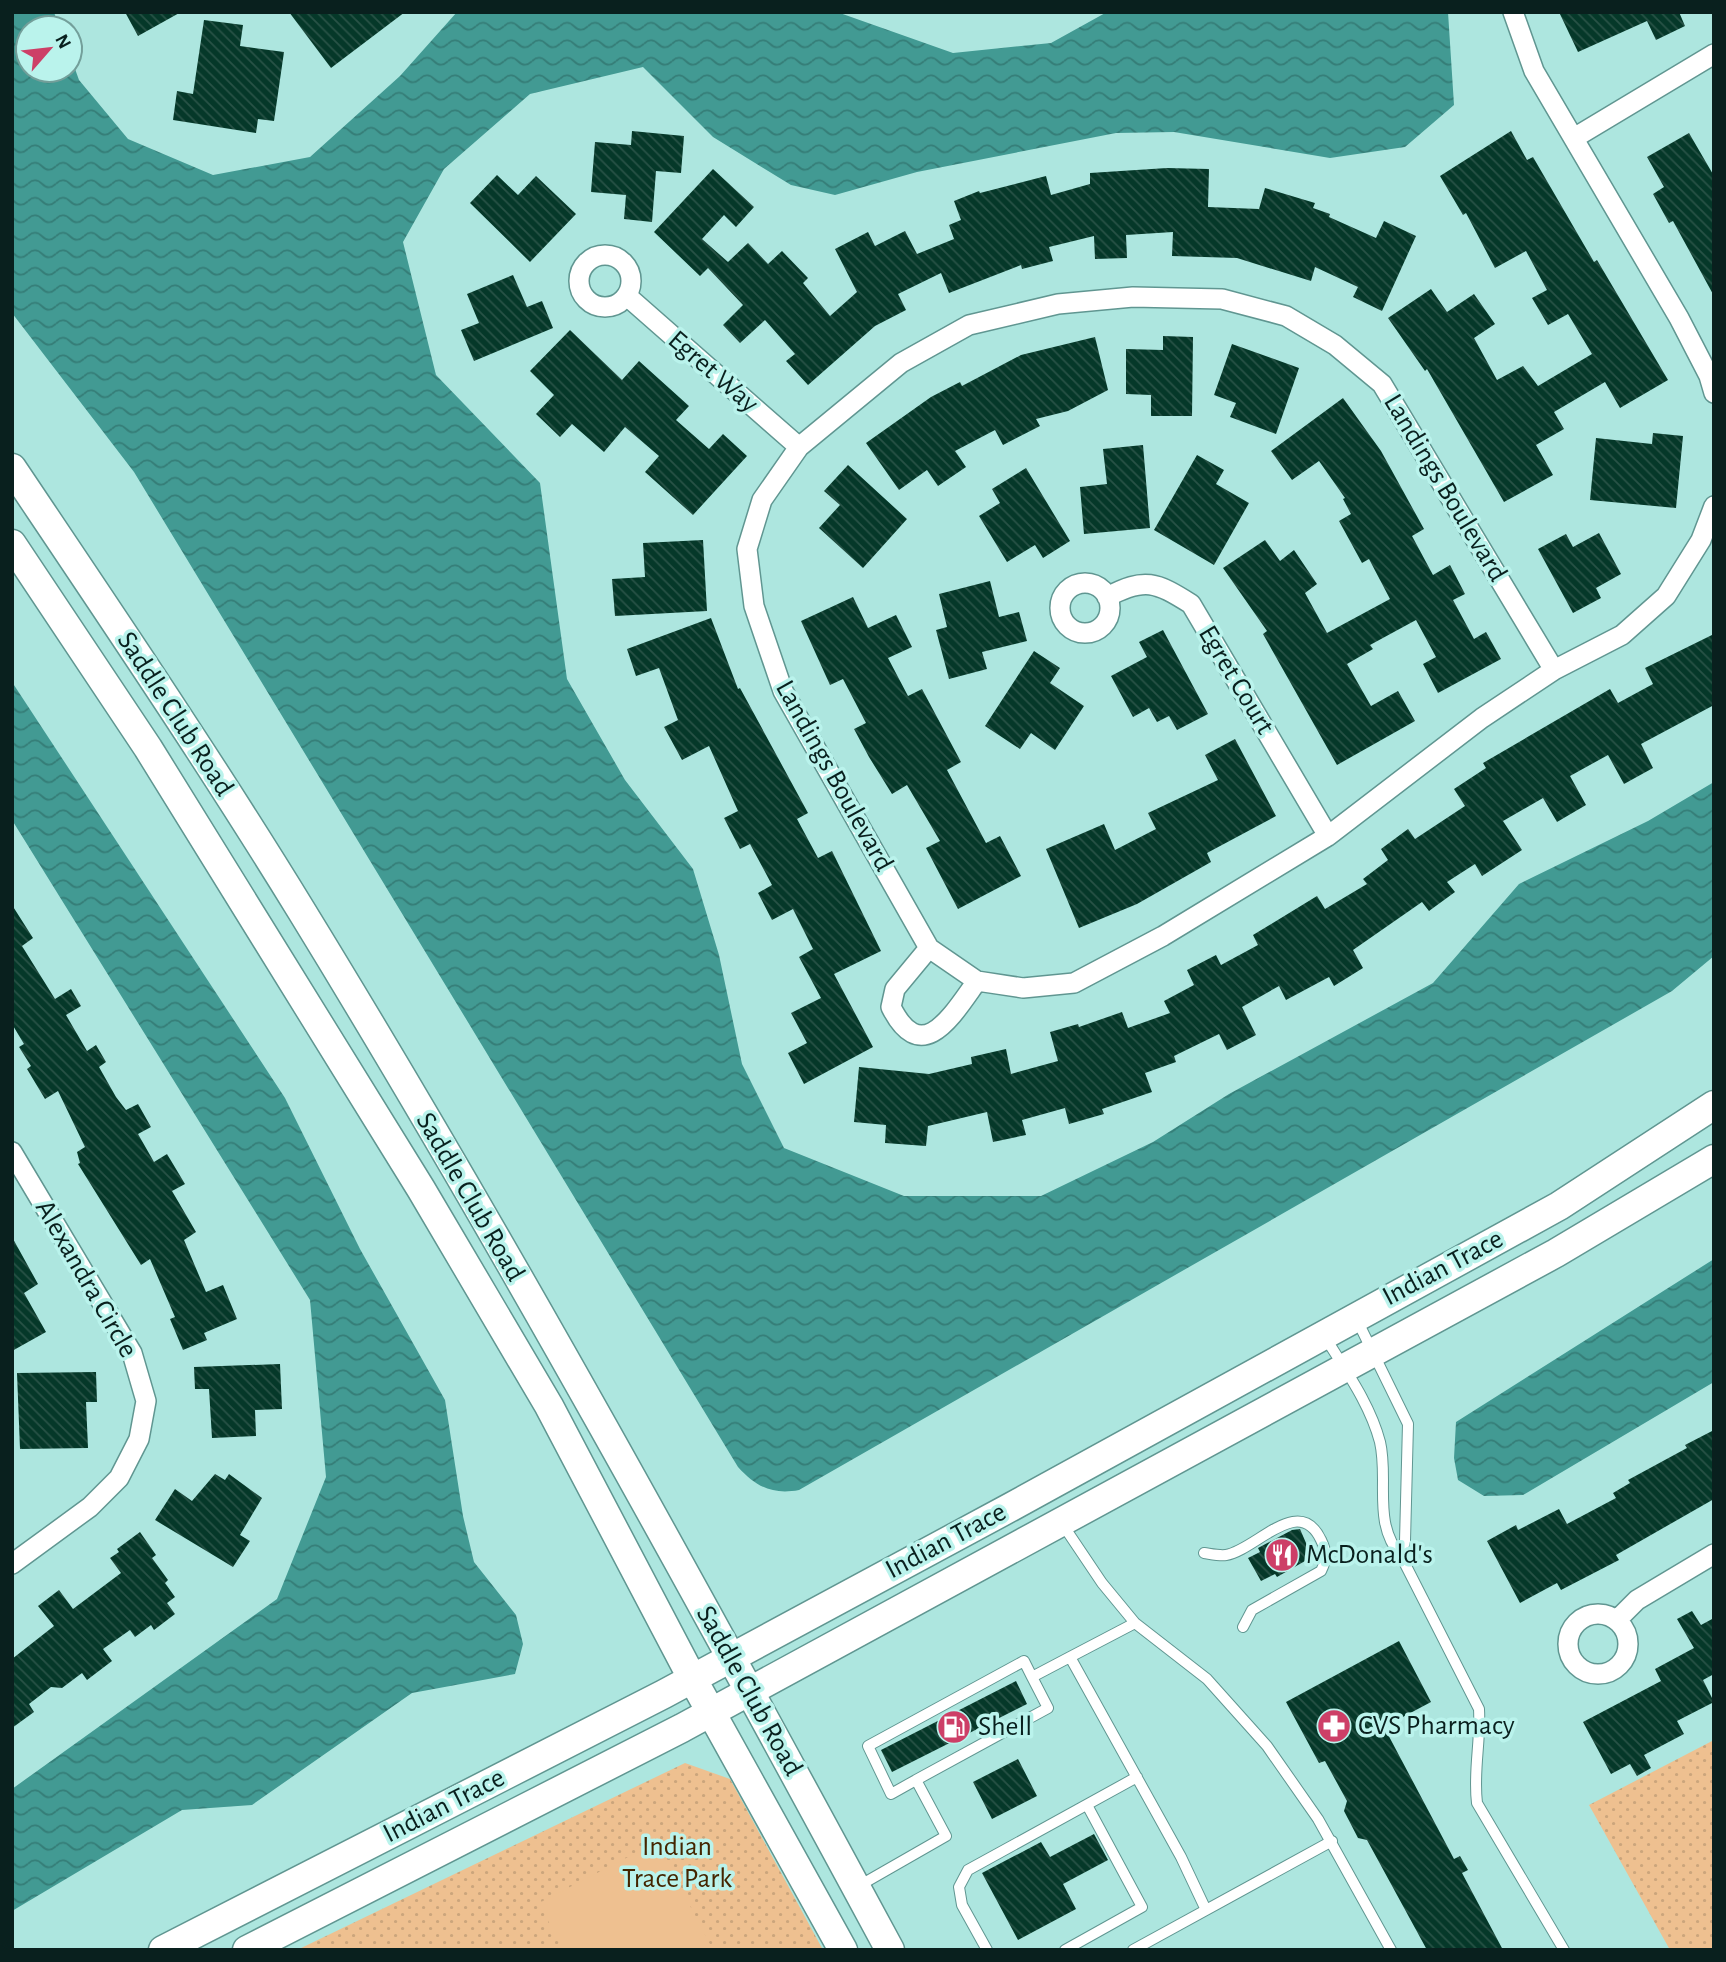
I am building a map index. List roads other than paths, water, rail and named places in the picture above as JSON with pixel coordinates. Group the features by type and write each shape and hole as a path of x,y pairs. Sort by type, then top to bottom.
{"main road":[{"name":"Saddle Club Road","path":"12,468 187,730 302,911 537,1311 731,1656 890,1950"},
{"name":"Saddle Club Road","path":"12,544 148,748 421,1189 549,1406 692,1678 843,1950"},
{"name":"Indian Trace","path":"163,1950 692,1678 1011,1507 1559,1206 1714,1105"},
{"name":"Indian Trace","path":"247,1950 749,1692 1556,1253 1714,1159"}],"street":[{"path":"1513,12 1535,71 1679,318 1709,376 1714,393"},
{"path":"1574,138 1714,54"},
{"name":"Egret Way","path":"627,296 799,447"},
{"name":"Landings Boulevard","path":"1554,670 1382,384 1335,345 1286,316 1222,299 1133,297 1058,303 969,325 901,363 799,447 762,500 747,550 754,606 783,691 929,948 977,981 1023,988 1074,983 1163,936 1328,836 1482,718 1554,670 1622,635 1666,596 1709,535 1714,506"},
{"name":"Egret Court","path":"1107,597 1130,585 1159,583 1191,604 1328,836"},
{"path":"929,948 895,989 891,1007 900,1025 912,1034 928,1035 944,1026 977,981"},
{"name":"Alexandra Circle","path":"12,1152 132,1353 146,1401 139,1439 119,1478 90,1507 12,1564"},
{"path":"1617,1620 1637,1600 1714,1554"}],"lane":[{"path":"1355,1316 1408,1424 1405,1541 1401,1556"},
{"path":"1323,1334 1369,1410 1381,1445 1380,1492 1392,1545 1401,1556 1479,1709 1481,1736 1474,1776 1476,1802 1564,1950"},
{"path":"1204,1553 1227,1555 1292,1520 1305,1522 1320,1537 1326,1560 1321,1571 1252,1611 1243,1626"},
{"path":"1060,1522 1101,1583 1135,1623 1208,1679 1303,1792 1391,1950"},
{"path":"1032,1677 1135,1623"},
{"path":"1070,1657 1137,1777 1206,1910"},
{"path":"1024,1661 1048,1708 916,1780 891,1794 867,1746 1024,1661"},
{"path":"987,1950 962,1905 959,1887 968,1870 1137,1777"},
{"path":"856,1887 946,1836 916,1780"},
{"path":"1065,1950 1142,1907 1087,1805"},
{"path":"1133,1950 1332,1841"}],"water":[{"path":"12,12 55,14 14,14 14,84 82,84 128,139 213,175 310,157 400,76 457,12 837,12 953,53 1051,43 1107,12 1448,12 1454,105 1405,147 1330,158 1174,132 1116,133 917,172 835,195 791,185 713,137 643,67 530,94 444,169 403,242 436,375 540,483 567,679 625,780 693,869 719,955 742,1064 784,1148 904,1196 1041,1196 1153,1142 1229,1094 1433,983 1519,884 1648,821 1714,782 1714,956 1672,991 799,1490 766,1488 751,1480 738,1467 134,472 12,313"},
{"path":"12,682 285,1098 360,1249 445,1400 463,1516 474,1562 516,1615 523,1644 515,1674 412,1693 252,1805 182,1810 12,1911 12,1789 277,1599 326,1477 310,1300 12,820"},
{"path":"1714,1259 1714,1382 1523,1495 1484,1496 1458,1480 1454,1458 1456,1422"}],"place":[{"name":"McDonald's","path":"1282,1555"},
{"name":"CVS Pharmacy","path":"1334,1726"},
{"name":"Shell","path":"954,1727"}],"park label":[{"name":"Indian Trace Park","path":"677,1863"}]}
